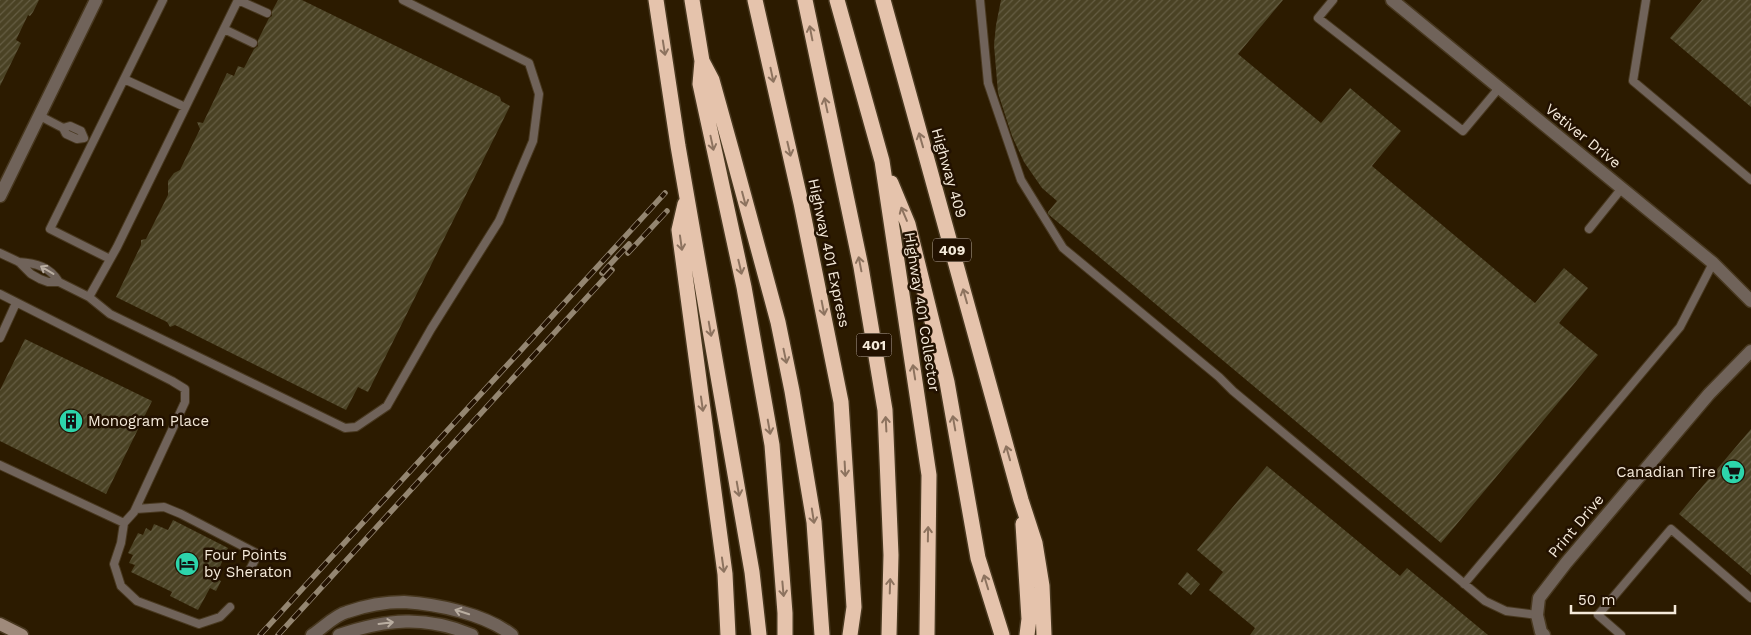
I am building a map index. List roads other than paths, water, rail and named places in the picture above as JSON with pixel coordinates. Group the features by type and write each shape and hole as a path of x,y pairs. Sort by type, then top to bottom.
{"highway":[{"path":"656,0 687,195 752,572 759,635"},
{"path":"692,0 702,62 700,84 744,287 772,445 785,613 785,635"},
{"name":"Highway 401 Express","path":"755,0 801,203 842,402 854,607 850,635"},
{"name":"Highway 401 Express","path":"805,0 861,267 885,410 892,555 889,635"},
{"name":"Highway 401 Collector","path":"837,0 882,161 929,475 927,635"},
{"name":"Highway 409","path":"883,0 1021,500"},
{"path":"702,62 712,80 778,322 814,522 822,635"},
{"path":"882,161 908,224 947,382 978,558 1002,632"},
{"path":"687,195 679,230 725,574 728,635"},
{"path":"1021,500 1029,619 1027,635"},
{"path":"1021,500 1035,543 1042,586 1044,635"}],"main road":[{"path":"0,624 22,635"}],"street":[{"path":"0,196 96,0"},
{"name":"Vetiver Drive","path":"1392,0 1713,263 1751,301"},
{"name":"Print Drive","path":"1537,615 1539,598 1566,563 1708,394 1751,351"},
{"path":"312,635 345,612 369,606 402,602 454,610 484,620 512,635"},
{"path":"1537,615 1540,632 1544,635"},
{"path":"339,635 366,626 409,620 454,628 472,635"}],"lane":[{"path":"110,259 50,229 163,0"},
{"path":"89,296 110,259 238,0 267,13"},
{"path":"0,253 19,262 31,274 40,279 48,282 59,282 89,296 110,314 346,428 356,427 387,406 431,329 499,221 533,141 539,94 529,63 403,0"},
{"path":"980,0 988,83 1020,180 1064,248 1219,377 1232,391 1485,601 1506,611 1537,615"},
{"path":"1333,0 1318,18 1463,131 1499,88"},
{"path":"1646,0 1633,81 1751,180"},
{"path":"224,30 253,43"},
{"path":"124,79 185,107"},
{"path":"40,116 64,128 66,134 77,139 84,138 93,142"},
{"path":"1589,229 1622,188"},
{"path":"1464,584 1680,327 1713,263"},
{"path":"0,294 172,380 184,389 185,402 136,509 124,523 121,543 114,564 121,586 137,601 199,624 220,617 230,607"},
{"path":"0,338 16,303"},
{"path":"0,466 124,523"},
{"path":"136,509 164,507 258,554 248,573"},
{"path":"1621,635 1598,615 1671,529 1751,598"}],"railway":[{"path":"260,635 665,193"},
{"path":"628,253 667,211"},
{"path":"602,273 629,244"},
{"path":"278,635 612,270"}],"place":[{"name":"Monogram Place","path":"71,421"},
{"name":"Canadian Tire","path":"1733,472"},
{"name":"Four Points by Sheraton","path":"187,564"}]}
